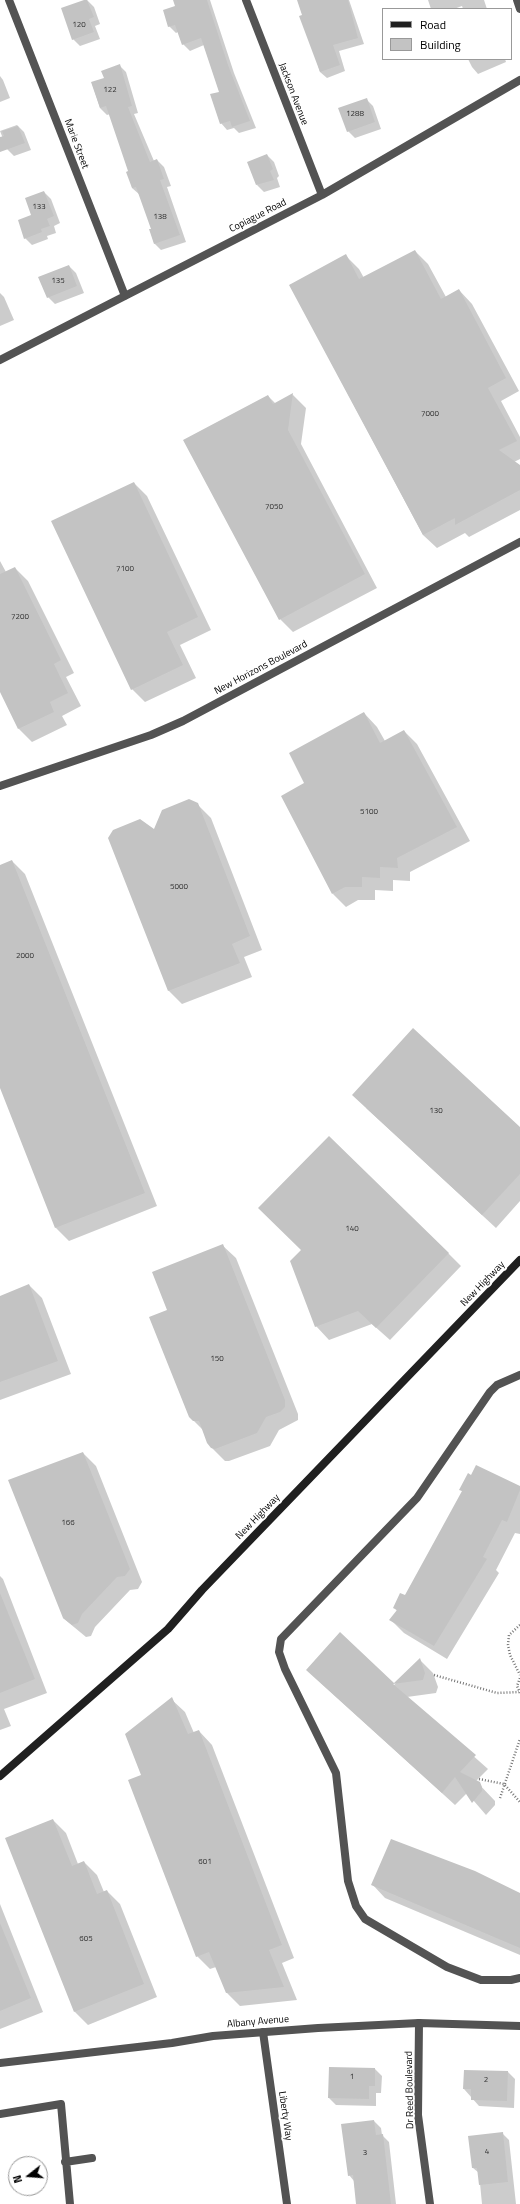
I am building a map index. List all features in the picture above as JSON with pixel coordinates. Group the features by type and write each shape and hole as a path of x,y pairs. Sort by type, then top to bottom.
{"main road":[{"name":"New Highway","path":"0,1776 168,1629 202,1590 520,1260"}],"street":[{"name":"Marie Street","path":"9,0 124,296"},
{"name":"Jackson Avenue","path":"246,0 322,195"},
{"path":"516,0 520,9"},
{"name":"Copiague Road","path":"0,360 322,195 520,80"},
{"name":"New Horizons Boulevard","path":"0,786 151,735 183,721 520,542"},
{"path":"520,1375 497,1385 490,1392 417,1498 281,1639 278,1652 336,1774 348,1881 356,1906 365,1918 447,1967 481,1980 511,1980 520,1978"},
{"name":"Albany Avenue","path":"0,2063 263,2032 419,2023 520,2026"},
{"name":"Dr Reed Boulevard","path":"419,2023 418,2115 430,2204"},
{"name":"Liberty Way","path":"263,2032 287,2204"},
{"path":"0,2114 61,2104 70,2204"},
{"path":"66,2162 92,2158"}],"path":[{"path":"520,1625 509,1636 508,1645 510,1655 520,1675"},
{"path":"434,1675 497,1693 520,1693 517,1686 520,1678"},
{"path":"500,1798 520,1739"},
{"path":"479,1779 504,1784 520,1802"}],"building":[{"path":"87,0 94,17 89,19 94,32 72,40 61,8"},
{"path":"173,0 207,0 228,65 250,121 232,127 230,121 220,124 210,94 219,92 201,38 182,45 175,25 168,27 163,10 175,6"},
{"path":"297,0 348,0 358,38 333,45 340,65 320,72 299,16 302,15"},
{"path":"120,64 132,106 128,107 150,162 157,159 164,179 160,180 180,235 154,244 149,229 151,229 136,187 132,188 126,172 128,171 106,106 100,108 91,82 104,78 101,71"},
{"path":"367,98 375,122 347,132 338,108"},
{"path":"18,126 25,143 0,152 0,137 4,136 2,131"},
{"path":"267,154 273,169 270,171 274,180 256,185 247,162"},
{"path":"44,191 54,216 47,219 50,226 41,229 42,232 24,239 18,220 31,215 25,198"},
{"path":"415,250 441,299 459,289 506,378 488,388 517,441 499,450 520,465 520,490 455,525 455,518 423,535 289,285 346,254 359,279"},
{"path":"69,265 77,286 47,298 38,277"},
{"path":"293,393 288,430 365,574 279,620 183,440 268,395 273,404"},
{"path":"134,482 198,617 167,632 183,665 131,690 51,521"},
{"path":"15,567 61,660 54,664 68,693 50,702 54,712 18,729 0,692 0,574"},
{"path":"364,712 380,743 404,730 457,827 397,858 398,868 380,867 380,878 362,877 362,887 345,887 332,894 281,796 304,783 289,753"},
{"path":"189,799 198,803 250,936 232,944 240,963 168,991 108,838 113,830 140,819 154,829 162,810"},
{"path":"12,860 145,1193 55,1228 0,1088 0,865"},
{"path":"413,1028 520,1127 520,1174 482,1215 352,1095"},
{"path":"329,1136 449,1253 376,1328 358,1311 315,1327 290,1261 301,1250 258,1208"},
{"path":"223,1244 285,1400 285,1407 280,1412 266,1417 257,1433 215,1449 211,1448 207,1443 199,1421 193,1421 189,1417 149,1317 167,1310 152,1272"},
{"path":"29,1284 58,1361 0,1382 0,1296"},
{"path":"83,1452 130,1569 125,1576 117,1577 82,1614 78,1623 72,1625 63,1618 8,1480"},
{"path":"476,1465 520,1486 520,1490 507,1522 502,1520 483,1557 487,1559 434,1646 389,1620 397,1610 393,1608 400,1593 405,1595 462,1491 459,1490 468,1473 471,1475"},
{"path":"0,1593 35,1679 0,1693"},
{"path":"340,1632 394,1683 420,1658 425,1673 423,1680 393,1684 476,1755 460,1772 480,1782 482,1787 482,1791 472,1803 455,1777 442,1793 306,1670"},
{"path":"172,1697 188,1734 199,1730 282,1945 269,1950 284,1987 226,1993 209,1952 196,1957 128,1780 141,1775 125,1734"},
{"path":"53,1819 72,1866 84,1861 97,1894 107,1890 144,1984 74,2012 5,1838"},
{"path":"391,1839 475,1871 520,1893 520,1948 371,1885"},
{"path":"0,1923 31,1998 0,2011"},
{"path":"329,2067 375,2068 375,2086 369,2086 369,2099 328,2098"},
{"path":"464,2070 508,2071 507,2101 471,2100 471,2089 463,2089"},
{"path":"374,2120 376,2135 383,2134 391,2204 356,2204 353,2175 348,2176 341,2124"},
{"path":"503,2132 508,2182 479,2185 477,2168 472,2168 468,2136"}]}
